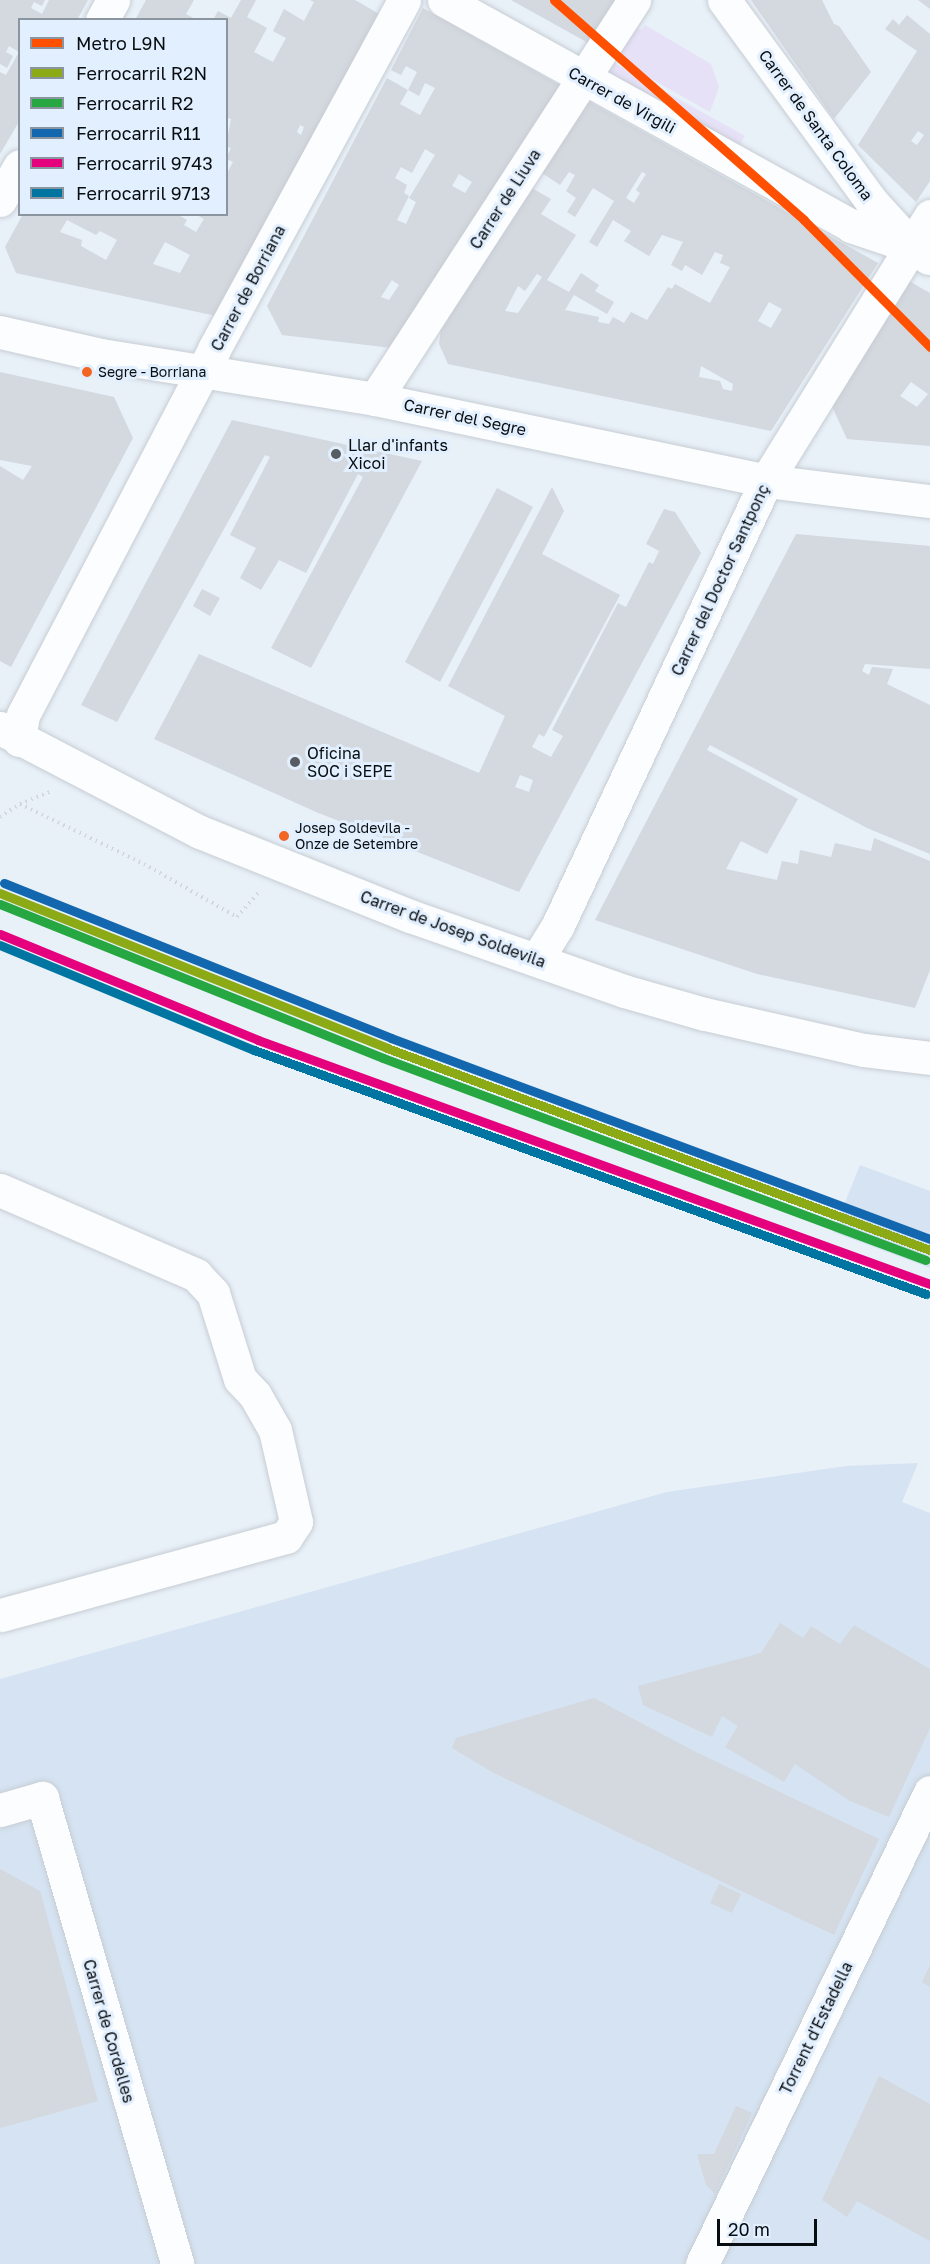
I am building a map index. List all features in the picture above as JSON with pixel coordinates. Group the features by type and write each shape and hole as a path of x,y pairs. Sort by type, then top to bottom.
{"street":[{"path":"103,18 113,0"},
{"name":"Carrer de Borriana","path":"9,734 23,715 204,369 404,0"},
{"name":"Carrer de Virgili","path":"444,0 851,226 921,253"},
{"name":"Carrer de Liuva","path":"375,399 634,0"},
{"name":"Carrer de Santa Coloma","path":"724,0 871,201 921,253"},
{"path":"0,201 18,170"},
{"name":"Carrer del Doctor Santponç","path":"537,959 555,931 766,481 921,253 930,216"},
{"name":"Carrer del Segre","path":"0,332 101,355 204,369 375,399 766,481 930,501"},
{"name":"Carrer de Josep Soldevila","path":"9,734 200,832 410,916 624,991 705,1014 864,1050 930,1058"},
{"path":"0,1190 196,1275 213,1293 240,1379 255,1395 275,1430 296,1522 286,1537 0,1615"},
{"name":"Torrent d'Estadella","path":"702,2264 930,1792"},
{"name":"Carrer de Cordelles","path":"0,1810 42,1798 177,2264"}],"path":[{"path":"0,817 20,804 47,795 57,786"},
{"path":"20,804 144,864 237,917 259,891 249,885"}],"shaded area":[{"path":"625,23 642,30 645,25 711,64 719,87 710,112 605,53"},
{"path":"605,58 745,136 734,154 594,76"},
{"path":"860,1165 930,1191 930,1268 833,1232"},
{"path":"918,1463 902,1502 930,1513 930,2264 0,2264 0,1679 667,1492 846,1466"}],"building":[{"path":"0,0 45,0 42,6 34,2 31,8 42,14 49,0 88,0 78,18 18,18 18,51 9,46 6,52 13,56 7,68 0,64"},
{"path":"146,0 194,0 186,14 193,18 136,18"},
{"path":"241,0 256,0 247,17 267,28 254,52 273,62 286,38 273,31 284,9 304,21 314,2 310,0 355,0 381,15 221,317 16,273 5,247 22,216 180,216 187,220 184,225 196,232 204,219 199,216 228,216 228,171 233,162 228,160 231,148 228,147 228,135 231,119 228,118 228,18 214,18 218,11 231,18","holes":["300,125 304,127 301,135 297,132","67,220 96,235 100,231 117,240 106,260 81,246 82,240 60,232","165,242 190,255 180,273 153,264"]},
{"path":"511,0 619,0 590,44"},
{"path":"751,0 822,0 834,24 839,26 871,72 834,119"},
{"path":"918,0 930,0 930,9"},
{"path":"423,8 563,87 392,348 282,335 267,306 387,78 408,90 417,72 406,66 401,75 391,70","holes":["425,83 435,88 420,115 400,104 408,90 419,96","425,149 435,155 409,198 416,202 406,224 397,220 409,196 404,193 407,185 395,178 401,167 412,173","459,174 472,182 465,193 452,186","392,280 399,285 389,300 381,297"]},
{"path":"907,15 930,34 930,181 916,202 858,145 917,51 885,29 893,19 899,25","holes":["918,131 924,135 917,145 911,141"]},
{"path":"18,54 18,123 0,154 0,72 6,75"},
{"path":"588,101 878,263 771,431 448,364 439,344 441,328 532,188 551,199 541,214 576,235 547,280 569,292 581,273 599,285 595,291 614,302 607,314 574,295 565,310 599,317 598,322 609,324 613,317 624,323 631,312 647,320 668,287 672,289 675,284 710,303 730,267 720,263 723,255 715,252 702,275 685,265 682,271 671,265 683,242 662,235 649,256 624,241 631,231 613,220 597,247 589,242 614,201 593,188 575,217 567,212 576,198 566,191 575,175 569,172 560,185 542,173","holes":["642,172 646,174 636,190 640,193 634,203 626,198","537,274 542,277 518,313 505,311 518,286 525,291","769,302 782,309 771,328 758,321","701,366 733,384 732,391 723,389 720,381 699,377"]},
{"path":"907,280 930,293 930,446 847,439 830,402","holes":["911,382 928,394 917,407 900,396"]},
{"path":"0,372 114,397 133,438 11,667 0,661 0,466 23,480 32,466 0,460"},
{"path":"232,420 422,461 311,668 271,648 363,477 358,474 306,573 279,560 261,590 240,578 256,548 230,535 270,457 265,455 117,722 81,705"},
{"path":"552,487 564,511 542,554 620,595 544,737 539,734 532,747 551,757 563,736 552,730 618,603 626,607 649,562 653,564 659,551 646,544 664,509 675,512 701,553 519,892 316,812 154,739 199,654 479,773 505,716 448,686","holes":["520,775 533,780 529,792 515,787"]},
{"path":"497,488 533,507 440,682 405,662"},
{"path":"796,534 930,546 930,669 865,664 862,671 869,675 872,667 893,669 887,684 930,705 930,854 867,828 710,745 707,750 798,799 767,854 741,841 726,869 777,880 782,861 798,864 800,850 831,857 835,843 871,851 874,838 930,861 930,970 915,1008 757,974 595,920"},
{"path":"202,589 220,598 210,616 193,606"},
{"path":"780,1623 803,1638 811,1626 840,1644 854,1625 930,1669 930,1728 889,1817 850,1801 795,1764 784,1782 725,1747 738,1726 722,1716 712,1737 643,1705 638,1686 761,1653"},
{"path":"594,1698 696,1752 879,1839 834,1935 492,1772 452,1748 456,1738"},
{"path":"0,1869 40,1891 98,2101 0,2128"},
{"path":"719,1884 741,1894 732,1913 710,1903"},
{"path":"930,1965 930,1987 922,1982"},
{"path":"879,2076 930,2104 930,2241 857,2201 847,2217 822,2200"},
{"path":"736,2106 752,2113 715,2194 706,2185 697,2154 714,2154"}],"metro line":[{"name":"L9N","path":"554,0 804,220 930,347"}],"rail line":[{"name":"R11","path":"4,883 391,1038 930,1239"},
{"name":"R2N","path":"0,893 387,1048 930,1250"},
{"name":"R2","path":"0,904 383,1058 926,1260"},
{"name":"9743","path":"0,934 258,1040 930,1284"},
{"name":"9713","path":"0,945 254,1050 926,1294"}],"place":[{"name":"Segre - Borriana","path":"87,372"},
{"name":"Llar d'infants Xicoi","path":"336,454"},
{"name":"Oficina SOC i SEPE","path":"295,762"},
{"name":"Josep Soldevila - Onze de Setembre","path":"284,836"}]}
